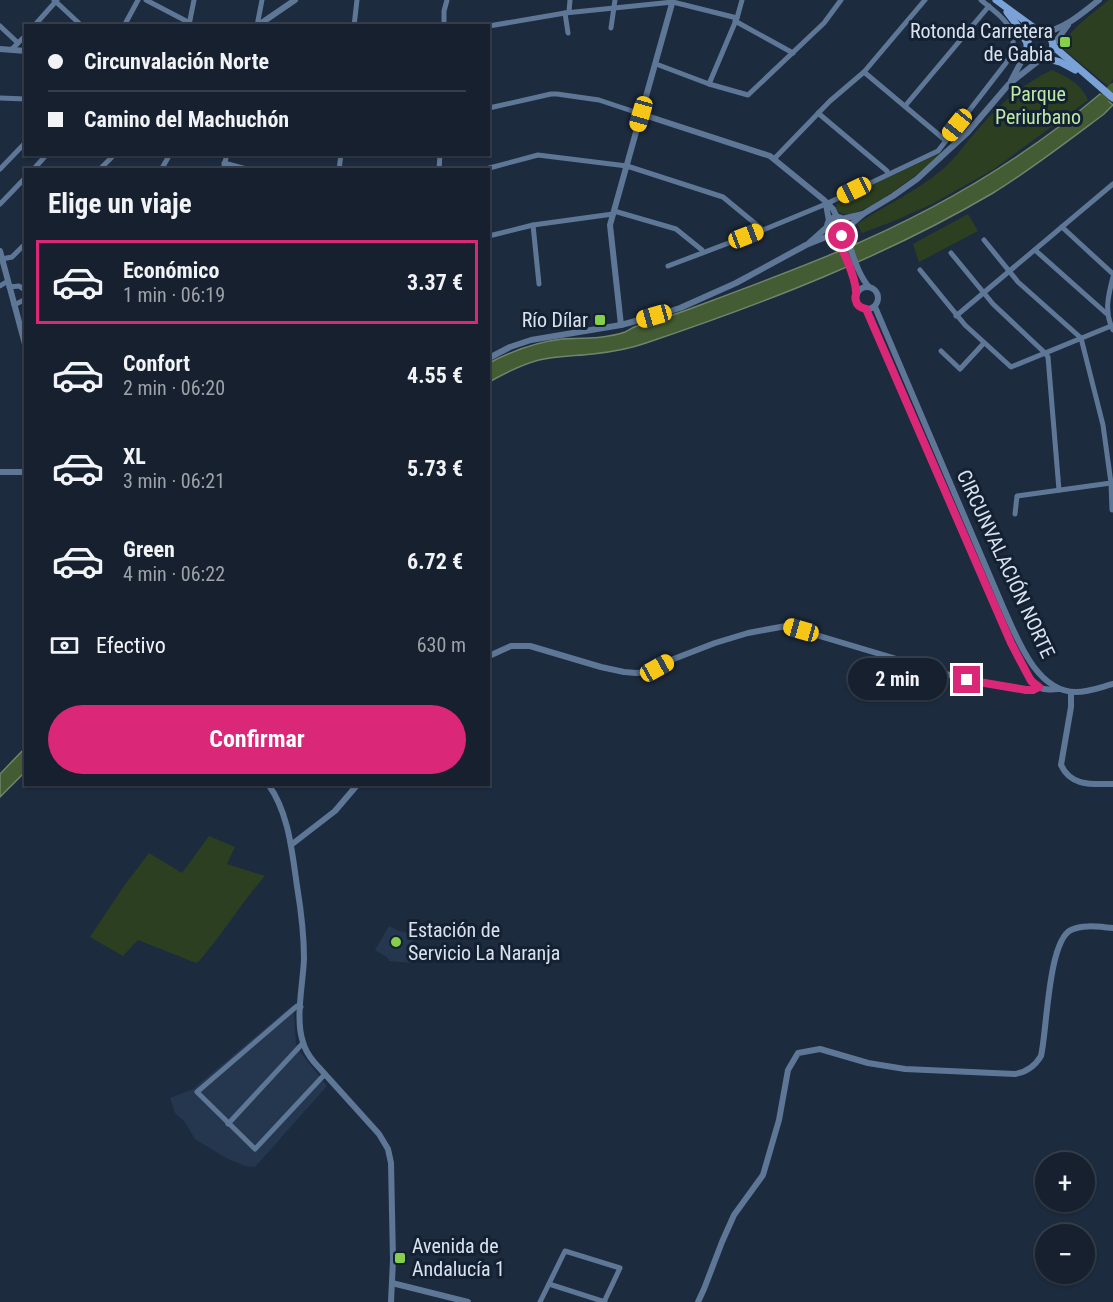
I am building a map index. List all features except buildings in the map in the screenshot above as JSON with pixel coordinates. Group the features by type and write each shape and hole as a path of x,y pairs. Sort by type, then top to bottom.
{"main road":[{"path":"999,3 1041,33 1049,36 1053,45 1091,81"},
{"path":"999,3 1017,25 1031,56 1060,62 1071,67 1113,99"},
{"path":"1027,45 1031,35 1041,33"},
{"path":"1043,58 1050,53 1053,45"}],"street":[{"path":"36,24 56,0 79,24"},
{"path":"125,24 138,0"},
{"path":"146,0 189,24 194,0"},
{"path":"257,24 262,0"},
{"path":"260,24 295,0"},
{"path":"354,24 357,0"},
{"path":"444,24 447,0"},
{"path":"568,33 567,12 570,0"},
{"path":"611,28 615,0"},
{"path":"709,84 742,0"},
{"path":"656,64 709,84 748,95 824,23 840,2 832,0"},
{"path":"774,159 830,101 864,72 925,0"},
{"path":"668,266 826,204 938,152 1010,56 1013,39 1010,26 981,0"},
{"path":"1041,33 1050,32 1071,22 1099,0"},
{"path":"490,26 567,12 673,1 736,19 793,52"},
{"path":"621,325 610,225 673,1"},
{"path":"904,106 989,6"},
{"path":"1053,45 1071,22"},
{"path":"0,26 18,43"},
{"path":"12,50 24,37"},
{"path":"490,357 531,340 621,325 698,301 806,245 833,236 842,236 863,214 916,179 968,132 1009,84 1027,45"},
{"path":"0,49 24,51"},
{"path":"1009,84 1043,58"},
{"path":"864,72 945,140"},
{"path":"490,108 551,94 599,100 770,156 833,209 846,223 850,245 865,283 878,293 878,302 875,307 866,309 857,304 857,292 850,268 842,250 828,231 826,204"},
{"path":"0,98 24,99"},
{"path":"818,113 888,174"},
{"path":"0,169 24,144"},
{"path":"490,168 538,155 627,166 723,197 763,230"},
{"path":"35,168 45,156"},
{"path":"101,168 113,156"},
{"path":"0,204 24,179"},
{"path":"956,316 1113,184"},
{"path":"490,236 532,225 613,213 676,229 703,252"},
{"path":"806,245 833,218 863,214"},
{"path":"532,225 539,284"},
{"path":"920,270 956,316 1011,367 1081,338 1112,328 1107,314 1113,276 1062,227"},
{"path":"984,240 1018,282 1081,338 1103,425 1111,483 1112,510"},
{"path":"2,259 12,257 24,245"},
{"path":"1035,250 1107,314"},
{"path":"0,251 24,341"},
{"path":"951,254 993,304 1048,357 1059,490"},
{"path":"0,286 9,284 24,290"},
{"path":"857,292 869,287"},
{"path":"14,305 24,300"},
{"name":"CIRCUNVALACIÓN NORTE","path":"875,307 1016,634 1036,671 1059,689"},
{"name":"CIRCUNVALACIÓN NORTE","path":"866,309 1011,643 1031,681 1044,690 1059,689"},
{"path":"941,351 960,369 984,343"},
{"path":"0,472 24,472"},
{"path":"1015,514 1017,496 1111,483"},
{"path":"490,656 511,646 530,646 601,667 636,674 647,672 715,643 748,633 786,626 967,680 1033,690 1039,687 1040,683 1036,671"},
{"path":"1059,689 1071,692 1092,690 1113,684"},
{"path":"1071,692 1071,707 1061,765 1070,778 1078,782 1113,784"},
{"path":"269,786 277,798 291,845 301,914 304,947 300,1022 303,1043 325,1074 379,1134 388,1149 391,1163 393,1283 391,1302"},
{"path":"291,845 335,811 355,786"},
{"path":"698,1302 734,1215 764,1175 779,1120 788,1070 798,1053 820,1049 868,1063 905,1069 1015,1074 1024,1072 1032,1067 1041,1056 1058,946 1071,930 1082,927 1113,928"},
{"path":"301,1006 297,1006 197,1092 255,1149 325,1074"},
{"path":"228,1124 303,1043"},
{"path":"540,1302 565,1251 620,1268 605,1302 549,1284"},
{"path":"393,1283 468,1302"}],"shaded area":[{"path":"1100,94 1113,105 1036,165 993,193 910,238 867,258 779,295 640,345 627,349 539,360 525,364 490,382 490,363 515,351 552,340 602,337 625,332 636,326 780,275 872,237 974,183 1007,163"},
{"path":"24,749 24,773 0,797 0,774"},
{"name":"Estación de Servicio La Naranja","path":"389,926 413,934 412,963 389,961 375,950"},
{"path":"293,1005 296,1044 327,1086 255,1167 245,1166 226,1158 195,1139 184,1121 175,1113 170,1098 193,1089"}],"green space":[{"path":"1109,0 1113,0 1113,79 1108,86 1061,47 1077,27"},
{"name":"Parque Periurbano","path":"1052,70 1073,82 1088,100 994,169 932,204 862,233 857,224 933,177 953,159 1004,102 1032,81"},
{"path":"939,154 940,156 907,181 865,209 843,214 836,208 837,203 842,199"},
{"path":"968,214 978,231 919,262 913,244"},
{"path":"209,836 235,847 227,864 265,876 199,961 196,963 138,940 123,956 90,937 149,853 182,873"}],"waterway":[{"name":"Río Dílar","path":"1096,108 1113,88"}],"place":[{"name":"Rotonda Carretera de Gabia","path":"1065,42"},
{"name":"Río Dílar","path":"600,320"},
{"name":"Estación de Servicio La Naranja","path":"396,942"},
{"name":"Avenida de Andalucía 1","path":"400,1258"}],"route":[{"path":"842,236 836,237 850,268 857,292 857,304 862,309 866,309 1011,643 1031,681 1039,687 1033,690 1013,689 967,680"}]}
